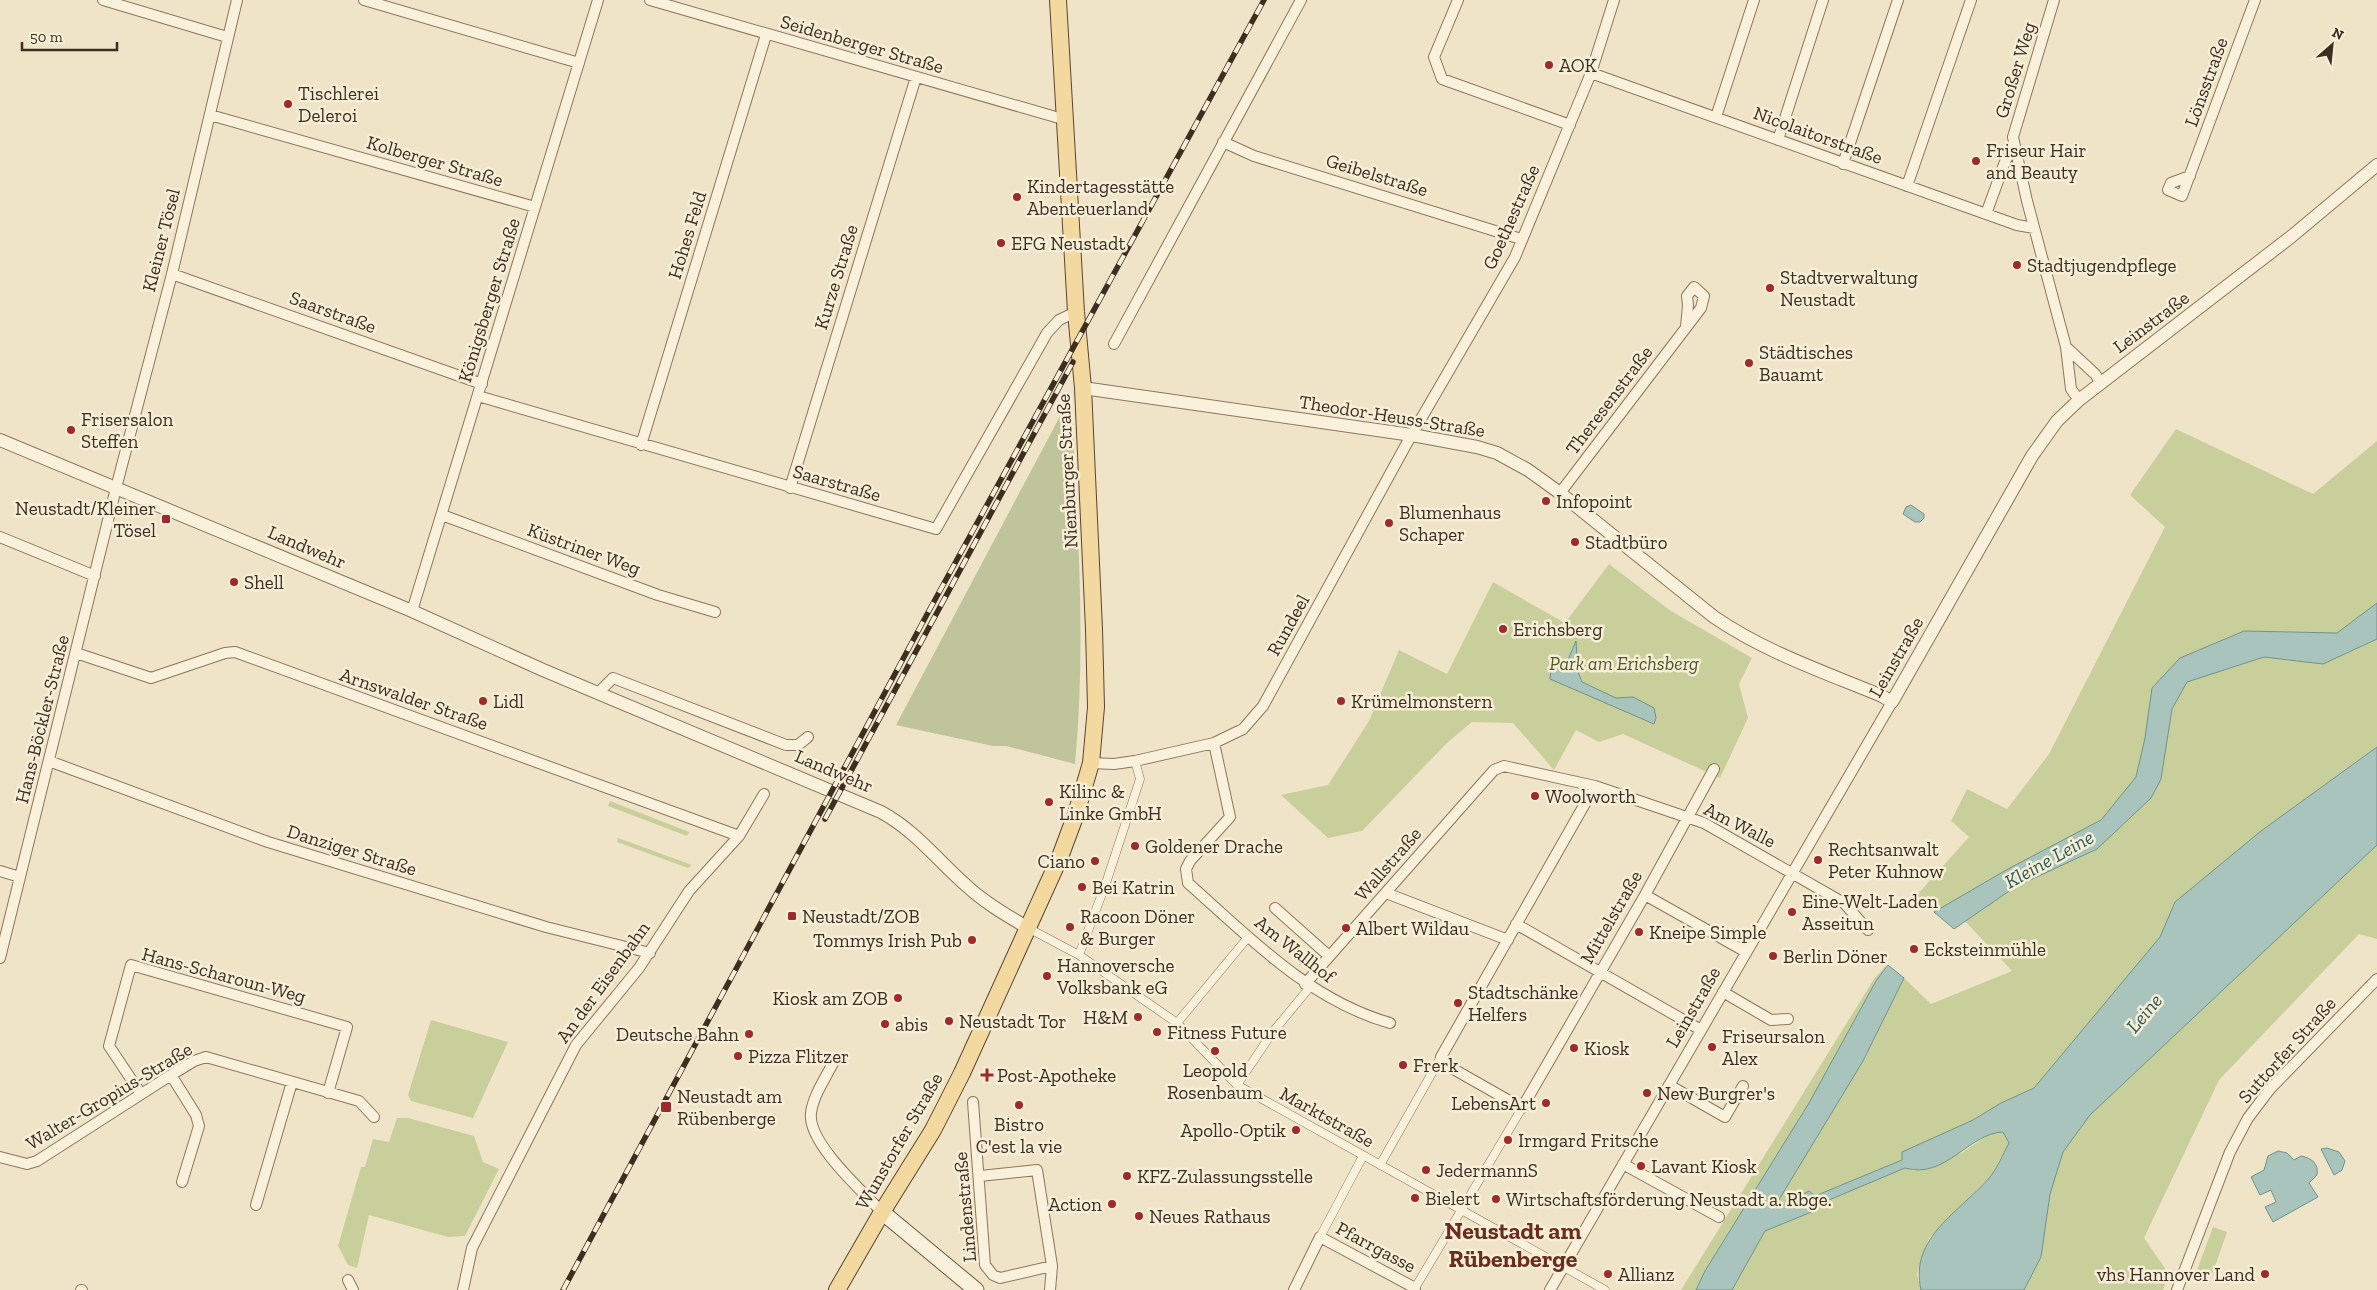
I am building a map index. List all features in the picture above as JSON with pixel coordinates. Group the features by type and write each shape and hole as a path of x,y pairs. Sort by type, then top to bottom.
{"main road":[{"name":"Nienburger Straße","path":"1028,928 1064,848 1091,763 1096,707 1096,668 1083,388 1076,312 1058,0"},
{"name":"Wunstorfer Straße","path":"837,1290 882,1212 933,1130 1028,928"},
{"path":"882,1212 976,1290"}],"street":[{"path":"102,0 227,36"},
{"name":"Kleiner Tösel","path":"116,488 172,274 237,0"},
{"path":"364,0 579,63"},
{"name":"Königsberger Straße","path":"412,611 598,0"},
{"name":"Seidenberger Straße","path":"650,0 1066,120"},
{"path":"1114,344 1300,0"},
{"path":"1458,0 1434,57 1442,79 1570,125"},
{"name":"Goethestraße","path":"1412,435 1515,257 1591,73 1614,0"},
{"path":"1716,117 1754,0"},
{"path":"1778,140 1823,0"},
{"path":"1843,164 1898,0"},
{"path":"1907,186 1972,0"},
{"name":"Großer Weg","path":"2054,0 2013,137 2014,150 2066,347 2071,389 2079,400"},
{"name":"Lönsstraße","path":"2190,176 2255,0"},
{"name":"Hohes Feld","path":"641,445 766,35"},
{"name":"Nicolaitorstraße","path":"1591,73 1843,164 2018,225 2034,228"},
{"name":"Kurze Straße","path":"790,488 916,77"},
{"name":"Kolberger Straße","path":"210,114 535,207"},
{"name":"Geibelstraße","path":"1222,142 1254,156 1521,239"},
{"name":"Großer Weg","path":"1986,214 2006,159 2014,150"},
{"name":"Leinstraße","path":"1550,1290 1892,702 2032,456 2057,421 2079,400 2292,236 2377,165"},
{"name":"Saarstraße","path":"172,274 482,384"},
{"name":"Saarstraße","path":"478,396 641,445 936,529 1048,333 1059,320 1076,312"},
{"name":"Theresenstraße","path":"1560,494 1686,327"},
{"path":"2066,347 2095,374 2101,383"},
{"name":"Theodor-Heuss-Straße","path":"1083,388 1412,435 1477,446 1497,453 1528,470 1740,635 1786,657 1882,696 1892,702"},
{"name":"Rundeel","path":"1091,763 1114,764 1135,761 1214,743 1243,729 1254,718 1263,706 1412,435"},
{"name":"Landwehr","path":"0,440 412,611 598,693 798,776 894,819 926,844 968,888 1028,928"},
{"name":"Hans-Böckler-Straße","path":"0,958 116,488"},
{"name":"Küstriner Weg","path":"442,515 658,595 715,612"},
{"path":"0,537 95,576"},
{"name":"Arnswalder Straße","path":"76,653 151,678 226,653 235,652 739,836"},
{"name":"Landwehr","path":"598,693 613,678 786,745 798,745 808,736"},
{"name":"Am Wallhof","path":"1214,743 1230,817 1190,861 1186,869 1188,883 1307,986 1362,1016 1390,1023"},
{"name":"Danziger Straße","path":"49,761 268,842 527,921 650,953"},
{"path":"1079,956 1106,883 1140,779 1135,761"},
{"name":"Am Walle","path":"1498,767 1504,766 1595,786 1704,823 1844,903 1868,930"},
{"name":"Wallstraße","path":"1237,1085 1329,956 1498,767"},
{"name":"Mittelstraße","path":"1415,1289 1645,895 1714,769"},
{"path":"1380,1165 1595,786"},
{"name":"An der Eisenbahn","path":"462,1290 472,1248 576,1045 650,953 689,891 739,836 764,794"},
{"path":"0,871 20,877"},
{"path":"1386,893 1508,940"},
{"path":"1645,895 1746,952"},
{"path":"1275,908 1329,956"},
{"path":"1516,924 1701,1030"},
{"name":"Marktstraße","path":"1028,928 1079,956 1177,1023 1237,1085 1605,1290"},
{"path":"1177,1023 1248,936"},
{"name":"Hans-Scharoun-Weg","path":"141,1094 109,1046 131,965 347,1026 328,1093"},
{"name":"Suttorfer Straße","path":"2176,1290 2230,1152 2248,1118 2270,1089 2377,979"},
{"path":"1723,992 1771,1020 1788,1019"},
{"name":"Walter-Gropius-Straße","path":"0,1157 27,1164 37,1161 171,1075 194,1061 206,1057 359,1101 374,1117"},
{"path":"1441,1057 1448,1066 1522,1108"},
{"path":"833,1063 812,1104 810,1115 813,1131 830,1155 882,1212"},
{"path":"171,1075 196,1115 199,1126 182,1182"},
{"path":"256,1205 292,1082"},
{"path":"1669,1084 1725,1117 1743,1086"},
{"name":"Lindenstraße","path":"973,1102 980,1176 985,1265 993,1275 1000,1278 1052,1266"},
{"path":"1294,1290 1363,1156"},
{"path":"1623,1164 1719,1217"},
{"path":"980,1176 1036,1170 1052,1266 1050,1290"},
{"name":"Pfarrgasse","path":"1320,1237 1415,1289"},
{"path":"348,1280 353,1290"}],"green space":[{"path":"1066,405 1072,414 1080,589 1080,676 1075,764 1006,746 993,746 896,725"},
{"path":"2176,429 2313,494 2377,441 2377,603 2337,633 2244,631 2180,658 2145,738 2136,777 2101,820 2008,869 1934,912 1917,895 1969,837 1951,821 1967,789 2007,809 2049,754 2165,527 2130,495"},
{"name":"Park am Erichsberg","path":"1609,564 1671,611 1752,658 1739,684 1748,718 1720,778 1623,734 1599,742 1576,730 1554,770 1513,723 1472,722 1448,742 1362,831 1328,838 1281,795 1328,785 1369,721 1399,650 1447,674 1493,582 1565,623"},
{"path":"2377,639 2377,747 2261,831 2175,902 2160,937 2034,1088 2001,1103 1973,1120 1903,1152 1902,1160 1815,1196 1809,1191 1782,1206 1777,1203 1863,1061 1904,978 1931,1004 2012,971 1965,921 2015,887 2097,849 2161,779 2172,709 2187,682 2264,657 2323,664"},
{"path":"610,801 689,832 687,836 608,806"},
{"path":"618,838 692,865 688,868 617,842"},
{"path":"2377,845 2377,939 2359,934 2219,1080 2144,1238 2169,1274 2163,1290 2024,1290 2041,1257 2050,1194 2063,1152 2090,1115"},
{"path":"1887,964 1809,1103 1705,1271 1696,1290 1681,1290 1874,979"},
{"path":"431,1020 508,1042 473,1118 411,1101 408,1095"},
{"path":"397,1118 408,1118 474,1136 483,1162 499,1169 465,1236 448,1237 369,1215 357,1268 348,1265 338,1246 361,1167 365,1167 373,1139 389,1142"},
{"path":"2003,1132 2009,1143 1991,1176 1929,1238 1917,1274 1921,1290 1732,1290 1765,1231 1814,1211 1817,1205 1905,1168 1914,1171 1963,1152 1991,1133"},
{"path":"2213,1227 2227,1232 2211,1278 2196,1273"}],"water":[{"path":"1911,505 1924,514 1924,518 1920,522 1915,522 1903,514 1906,507"},
{"name":"Kleine Leine","path":"2377,603 2377,639 2323,664 2264,657 2187,682 2172,709 2161,779 2151,798 2097,849 2015,887 1954,929 1934,912 2008,869 2101,820 2136,777 2145,738 2152,688 2180,658 2244,631 2337,633"},
{"path":"1576,641 1578,672 1582,682 1616,698 1633,697 1654,708 1656,718 1654,724 1550,679 1552,656 1567,662"},
{"name":"Leine","path":"2377,747 2377,845 2090,1115 2063,1152 2050,1194 2041,1257 2024,1290 1921,1290 1919,1271 1922,1255 1940,1227 1993,1173 2009,1143 2003,1132 1991,1134 1979,1140 1932,1168 1919,1170 1905,1168 1817,1205 1814,1211 1765,1231 1732,1290 1696,1290 1705,1271 1809,1103 1876,981 1888,965 1904,978 1863,1061 1777,1203 1781,1206 1809,1191 1815,1196 1902,1160 1902,1152 1973,1120 2001,1103 2034,1088 2160,937 2175,902 2261,831"},
{"path":"2327,1148 2339,1152 2345,1161 2342,1170 2334,1175 2321,1149"},
{"path":"2278,1151 2287,1153 2294,1160 2301,1156 2314,1162 2317,1168 2317,1175 2309,1183 2318,1197 2273,1222 2265,1207 2276,1202 2271,1190 2260,1195 2251,1177 2264,1170 2268,1156"}],"railway":[{"path":"563,1290 931,607 1264,0"},
{"path":"825,819 1073,362"}],"place":[{"name":"AOK","path":"1549,65"},
{"name":"Tischlerei Deleroi","path":"288,104"},
{"name":"Friseur Hair and Beauty","path":"1976,161"},
{"name":"Kindertagesstätte Abenteuerland","path":"1017,197"},
{"name":"EFG Neustadt","path":"1001,243"},
{"name":"Stadtjugendpflege","path":"2017,265"},
{"name":"Stadtverwaltung Neustadt","path":"1770,288"},
{"name":"Städtisches Bauamt","path":"1749,363"},
{"name":"Frisersalon Steffen","path":"71,430"},
{"name":"Infopoint","path":"1546,501"},
{"name":"Neustadt/Kleiner Tösel","path":"166,519"},
{"name":"Blumenhaus Schaper","path":"1389,523"},
{"name":"Stadtbüro","path":"1575,542"},
{"name":"Shell","path":"234,582"},
{"name":"Erichsberg","path":"1503,629"},
{"name":"Lidl","path":"483,701"},
{"name":"Krümelmonstern","path":"1341,701"},
{"name":"Woolworth","path":"1535,796"},
{"name":"Kilinc & Linke GmbH","path":"1049,802"},
{"name":"Goldener Drache","path":"1135,846"},
{"name":"Rechtsanwalt Peter Kuhnow","path":"1818,860"},
{"name":"Ciano","path":"1095,861"},
{"name":"Bei Katrin","path":"1082,887"},
{"name":"Eine-Welt-Laden Asseitun","path":"1792,912"},
{"name":"Neustadt/ZOB","path":"792,916"},
{"name":"Racoon Döner & Burger","path":"1070,927"},
{"name":"Albert Wildau","path":"1346,928"},
{"name":"Kneipe Simple","path":"1639,932"},
{"name":"Tommys Irish Pub","path":"972,940"},
{"name":"Ecksteinmühle","path":"1914,949"},
{"name":"Berlin Döner","path":"1773,956"},
{"name":"Hannoversche Volksbank eG","path":"1047,976"},
{"name":"Kiosk am ZOB","path":"898,998"},
{"name":"Stadtschänke Helfers","path":"1458,1003"},
{"name":"H&M","path":"1138,1017"},
{"name":"Neustadt Tor","path":"949,1021"},
{"name":"abis","path":"885,1024"},
{"name":"Fitness Future","path":"1157,1032"},
{"name":"Deutsche Bahn","path":"749,1034"},
{"name":"Friseursalon Alex","path":"1712,1047"},
{"name":"Kiosk","path":"1574,1048"},
{"name":"Leopold Rosenbaum","path":"1215,1051"},
{"name":"Pizza Flitzer","path":"738,1056"},
{"name":"Frerk","path":"1403,1065"},
{"name":"Post-Apotheke","path":"987,1075"},
{"name":"New Burgrer's","path":"1647,1093"},
{"name":"LebensArt","path":"1546,1103"},
{"name":"Bistro C'est la vie","path":"1019,1105"},
{"name":"Neustadt am Rübenberge","path":"666,1107"},
{"name":"Apollo-Optik","path":"1296,1130"},
{"name":"Irmgard Fritsche","path":"1508,1140"},
{"name":"Lavant Kiosk","path":"1641,1166"},
{"name":"JedermannS","path":"1426,1170"},
{"name":"KFZ-Zulassungsstelle","path":"1127,1176"},
{"name":"Bielert","path":"1415,1198"},
{"name":"Wirtschaftsförderung Neustadt a. Rbge.","path":"1496,1199"},
{"name":"Action","path":"1112,1204"},
{"name":"Neues Rathaus","path":"1139,1216"},
{"name":"Allianz","path":"1608,1274"},
{"name":"vhs Hannover Land","path":"2265,1274"}],"district":[{"name":"Neustadt am Rübenberge","path":"1513,1244"}]}
